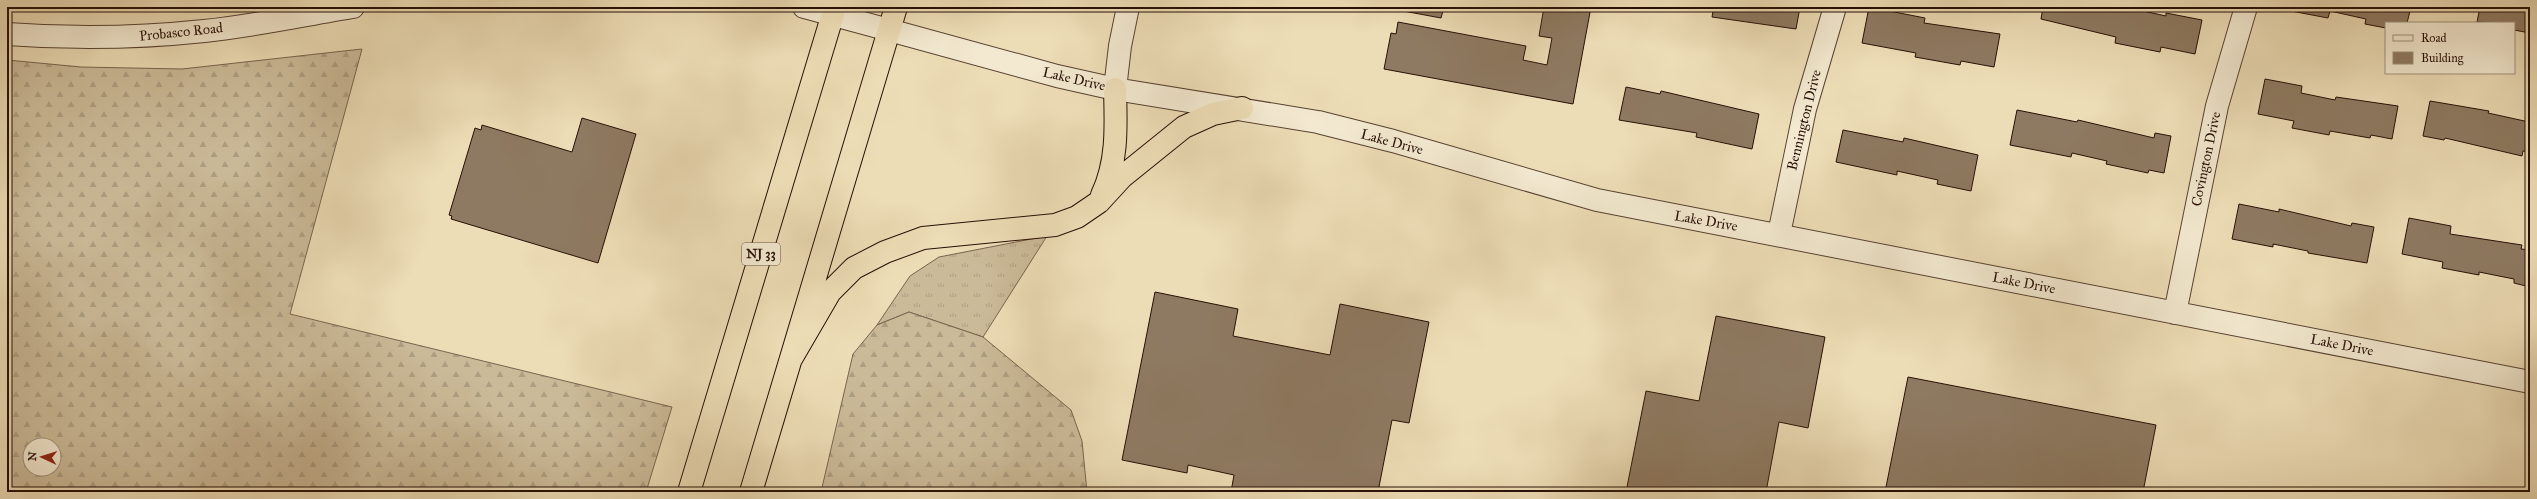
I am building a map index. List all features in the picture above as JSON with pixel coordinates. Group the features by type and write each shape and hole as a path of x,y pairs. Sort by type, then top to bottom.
{"highway":[{"path":"751,492 896,7"},
{"name":"NJ 33","path":"689,492 833,11"},
{"path":"1099,202 1109,180 1115,147 1115,89"},
{"path":"791,359 830,292 854,268 885,252 923,238 1055,224 1077,217 1099,202 1122,177 1184,127 1213,114 1242,108"}],"street":[{"name":"Probasco Road","path":"7,34 52,37 139,37 205,31 353,7"},
{"path":"804,7 833,11 889,30"},
{"path":"1115,89 1120,46 1128,7"},
{"name":"Bennington Drive","path":"1779,234 1805,109 1835,7"},
{"name":"Covington Drive","path":"2175,312 2217,106 2246,7"},
{"name":"Lake Drive","path":"889,30 1043,72 1115,89 1242,108 1318,122 1393,141 1597,200 1779,234 2530,382"}],"green space":[{"path":"362,49 290,314 672,407 646,492 7,492 7,60 81,67 182,69"},
{"path":"1047,236 983,337 909,312 877,325 910,276 939,257"},
{"path":"909,312 983,337 1071,410 1082,441 1087,492 821,492 853,354 877,325"}],"building":[{"path":"1398,7 1444,7 1441,18 1398,10"},
{"path":"1544,7 1591,7 1573,104 1384,69 1391,33 1396,34 1398,22 1526,46 1523,60 1547,65 1552,38 1539,36"},
{"path":"1691,7 1800,7 1796,29 1712,17 1713,11"},
{"path":"1869,7 1925,18 1924,23 2000,34 1994,67 1961,61 1960,65 1915,57 1916,53 1862,43"},
{"path":"2043,7 2125,7 2166,16 2166,13 2202,20 2195,54 2161,47 2160,52 2115,43 2116,37 2041,19"},
{"path":"2292,7 2411,7 2407,22 2385,22 2385,28 2365,24 2366,19 2330,11 2328,18 2291,11"},
{"path":"2480,7 2530,7 2530,33 2515,30 2515,22 2477,22"},
{"path":"2265,79 2302,86 2301,93 2335,100 2336,97 2398,106 2392,139 2371,135 2370,138 2330,131 2329,135 2292,128 2294,121 2258,114"},
{"path":"1626,87 1660,94 1661,91 1759,114 1752,149 1696,137 1697,133 1619,120"},
{"path":"2430,101 2489,111 2488,113 2529,122 2530,118 2530,152 2523,151 2522,156 2445,138 2444,140 2423,136"},
{"path":"2017,110 2077,122 2078,120 2154,138 2155,133 2171,136 2164,173 2149,170 2148,173 2106,164 2107,161 2072,153 2071,157 2010,145"},
{"path":"582,118 636,134 598,263 451,219 452,216 449,215 475,128 481,130 482,125 572,152"},
{"path":"1843,130 1903,142 1904,138 1978,155 1971,191 1937,184 1938,180 1897,171 1897,175 1836,162"},
{"path":"2239,204 2279,212 2279,209 2351,226 2352,223 2374,227 2367,263 2308,253 2308,251 2273,244 2273,247 2232,239"},
{"path":"2409,218 2451,226 2450,234 2522,245 2521,249 2530,250 2530,287 2514,283 2514,279 2479,272 2479,275 2442,268 2443,262 2402,254"},
{"path":"1155,292 1238,309 1233,336 1330,355 1340,304 1429,322 1409,423 1392,420 1378,492 1231,492 1234,475 1188,465 1187,473 1122,460"},
{"path":"1716,316 1825,337 1808,428 1779,422 1766,492 1626,492 1646,391 1699,401"},
{"path":"1908,377 2156,425 2143,492 1885,492"}]}
